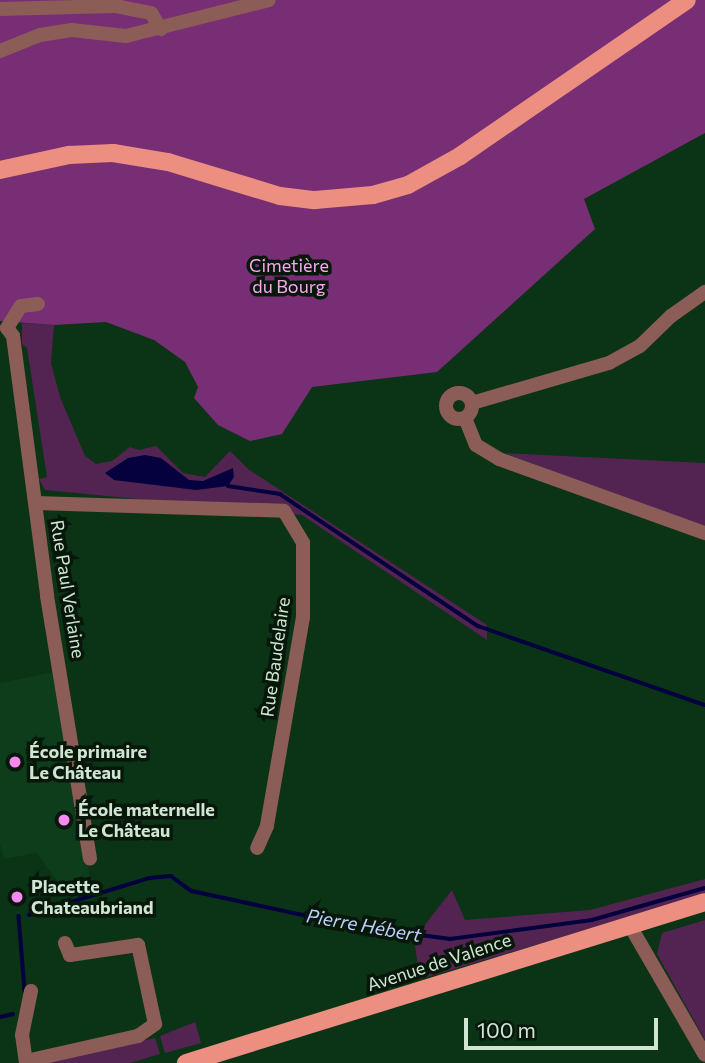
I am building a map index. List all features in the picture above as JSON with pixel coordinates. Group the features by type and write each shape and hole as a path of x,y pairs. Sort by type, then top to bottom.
{"main road":[{"path":"0,170 69,155 113,153 168,162 280,196 315,200 373,195 408,185 460,156 687,0"},
{"name":"Avenue de Valence","path":"186,1063 705,902"}],"street":[{"path":"0,51 40,35 72,30 126,36 269,0"},
{"path":"0,9 116,6 151,13 161,29"},
{"path":"705,292 671,316 640,346 609,363 471,403 464,418 476,446 499,459 705,533"},
{"path":"4,328 21,306 38,304"},
{"name":"Rue Paul Verlaine","path":"4,328 13,336 90,858"},
{"path":"464,418 450,415 447,401 460,393 471,403"},
{"name":"Rue Baudelaire","path":"36,502 284,511 303,543 303,617 267,826 257,848"},
{"path":"629,924 705,1055"},
{"path":"31,991 22,1035 26,1062 138,1035 155,1024 138,945 70,955 65,943"}],"shaded area":[{"path":"22,323 54,325 51,363 60,397 85,456 96,464 112,461 130,447 139,450 156,446 183,473 205,477 230,451 248,469 487,625 487,640 302,515 45,490 39,479 47,477 27,348 22,344"},
{"path":"505,453 705,463 705,529"},
{"path":"145,455 161,458 189,480 203,481 233,468 234,477 228,486 196,490 114,480 105,473 128,458"},
{"path":"54,672 91,884 64,890 36,853 4,859 0,844 0,683"},
{"path":"705,879 705,895 420,979 414,939 452,890 465,920 590,910"},
{"path":"705,920 705,1040 657,954 662,933"},
{"path":"195,1022 201,1043 165,1053 160,1036"},
{"path":"155,1038 160,1054 130,1063 44,1063"}],"green space":[{"name":"Cimetière du Bourg","path":"0,0 705,0 705,133 584,199 595,229 437,372 312,387 282,434 250,441 218,425 194,398 198,387 185,362 154,340 106,322 54,325 0,321"}],"waterway":[{"name":"Pierre Hébert","path":"228,486 280,494 478,626 705,705"},
{"name":"Pierre Hébert","path":"29,915 149,878 171,876 192,891 354,926 450,939 592,920 705,888"},
{"name":"Pierre Hébert","path":"19,916 25,991"},
{"name":"Pierre Hébert","path":"0,1017 13,1014"}],"place":[{"name":"École primaire Le Château","path":"15,762"},
{"name":"École maternelle Le Château","path":"64,820"},
{"name":"Placette Chateaubriand","path":"17,897"}]}
